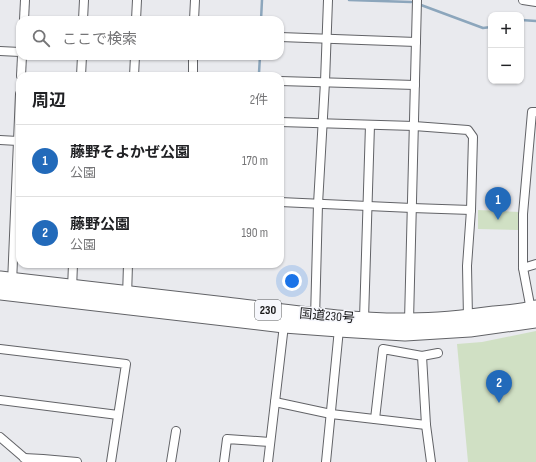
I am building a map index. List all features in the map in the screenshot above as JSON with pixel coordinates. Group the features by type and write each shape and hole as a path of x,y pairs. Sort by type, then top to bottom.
{"highway":[{"name":"国道230号","path":"6,286 315,322 339,329 405,333 470,329 534,313"},
{"name":"国道230号","path":"127,300 284,325 364,320 444,320 534,313"}],"street":[{"path":"24,16 25,0"},
{"path":"83,16 84,0"},
{"path":"136,16 137,0"},
{"path":"194,16 195,0"},
{"path":"315,322 318,204 328,0"},
{"path":"409,321 417,0"},
{"path":"523,0 536,2"},
{"path":"284,37 416,42"},
{"path":"0,51 16,52"},
{"path":"21,72 22,60"},
{"path":"81,72 82,60"},
{"path":"134,72 135,60"},
{"path":"193,60 193,72"},
{"path":"284,81 415,85"},
{"path":"534,313 523,268 524,214 532,112 536,112"},
{"path":"284,122 414,126 468,130 473,137 471,210 467,266 468,318"},
{"path":"364,320 370,125"},
{"path":"0,140 16,141"},
{"path":"284,202 471,210"},
{"path":"6,286 16,214"},
{"path":"523,268 536,264"},
{"path":"72,294 73,268"},
{"path":"127,300 128,268"},
{"path":"268,462 284,325"},
{"path":"326,462 339,329"},
{"path":"0,349 126,364 111,462"},
{"path":"375,419 383,349 422,356 438,353"},
{"path":"422,356 426,425 431,462"},
{"path":"0,400 118,415"},
{"path":"275,402 331,414 426,425"},
{"path":"171,462 176,431"},
{"path":"0,437 26,460 43,458 77,462"},
{"path":"224,462 227,438 270,442"}],"green space":[{"path":"478,210 519,212 518,230 478,229"},
{"path":"536,331 536,462 468,462 457,344 482,342"}],"waterway":[{"path":"261,16 262,0"},
{"path":"349,0 411,2"},
{"path":"421,5 483,28 488,27"},
{"path":"524,20 536,21"},
{"path":"259,72 260,60"}],"place":[{"name":"藤野そよかぜ公園","path":"498,220"},
{"name":"藤野公園","path":"499,403"}]}
